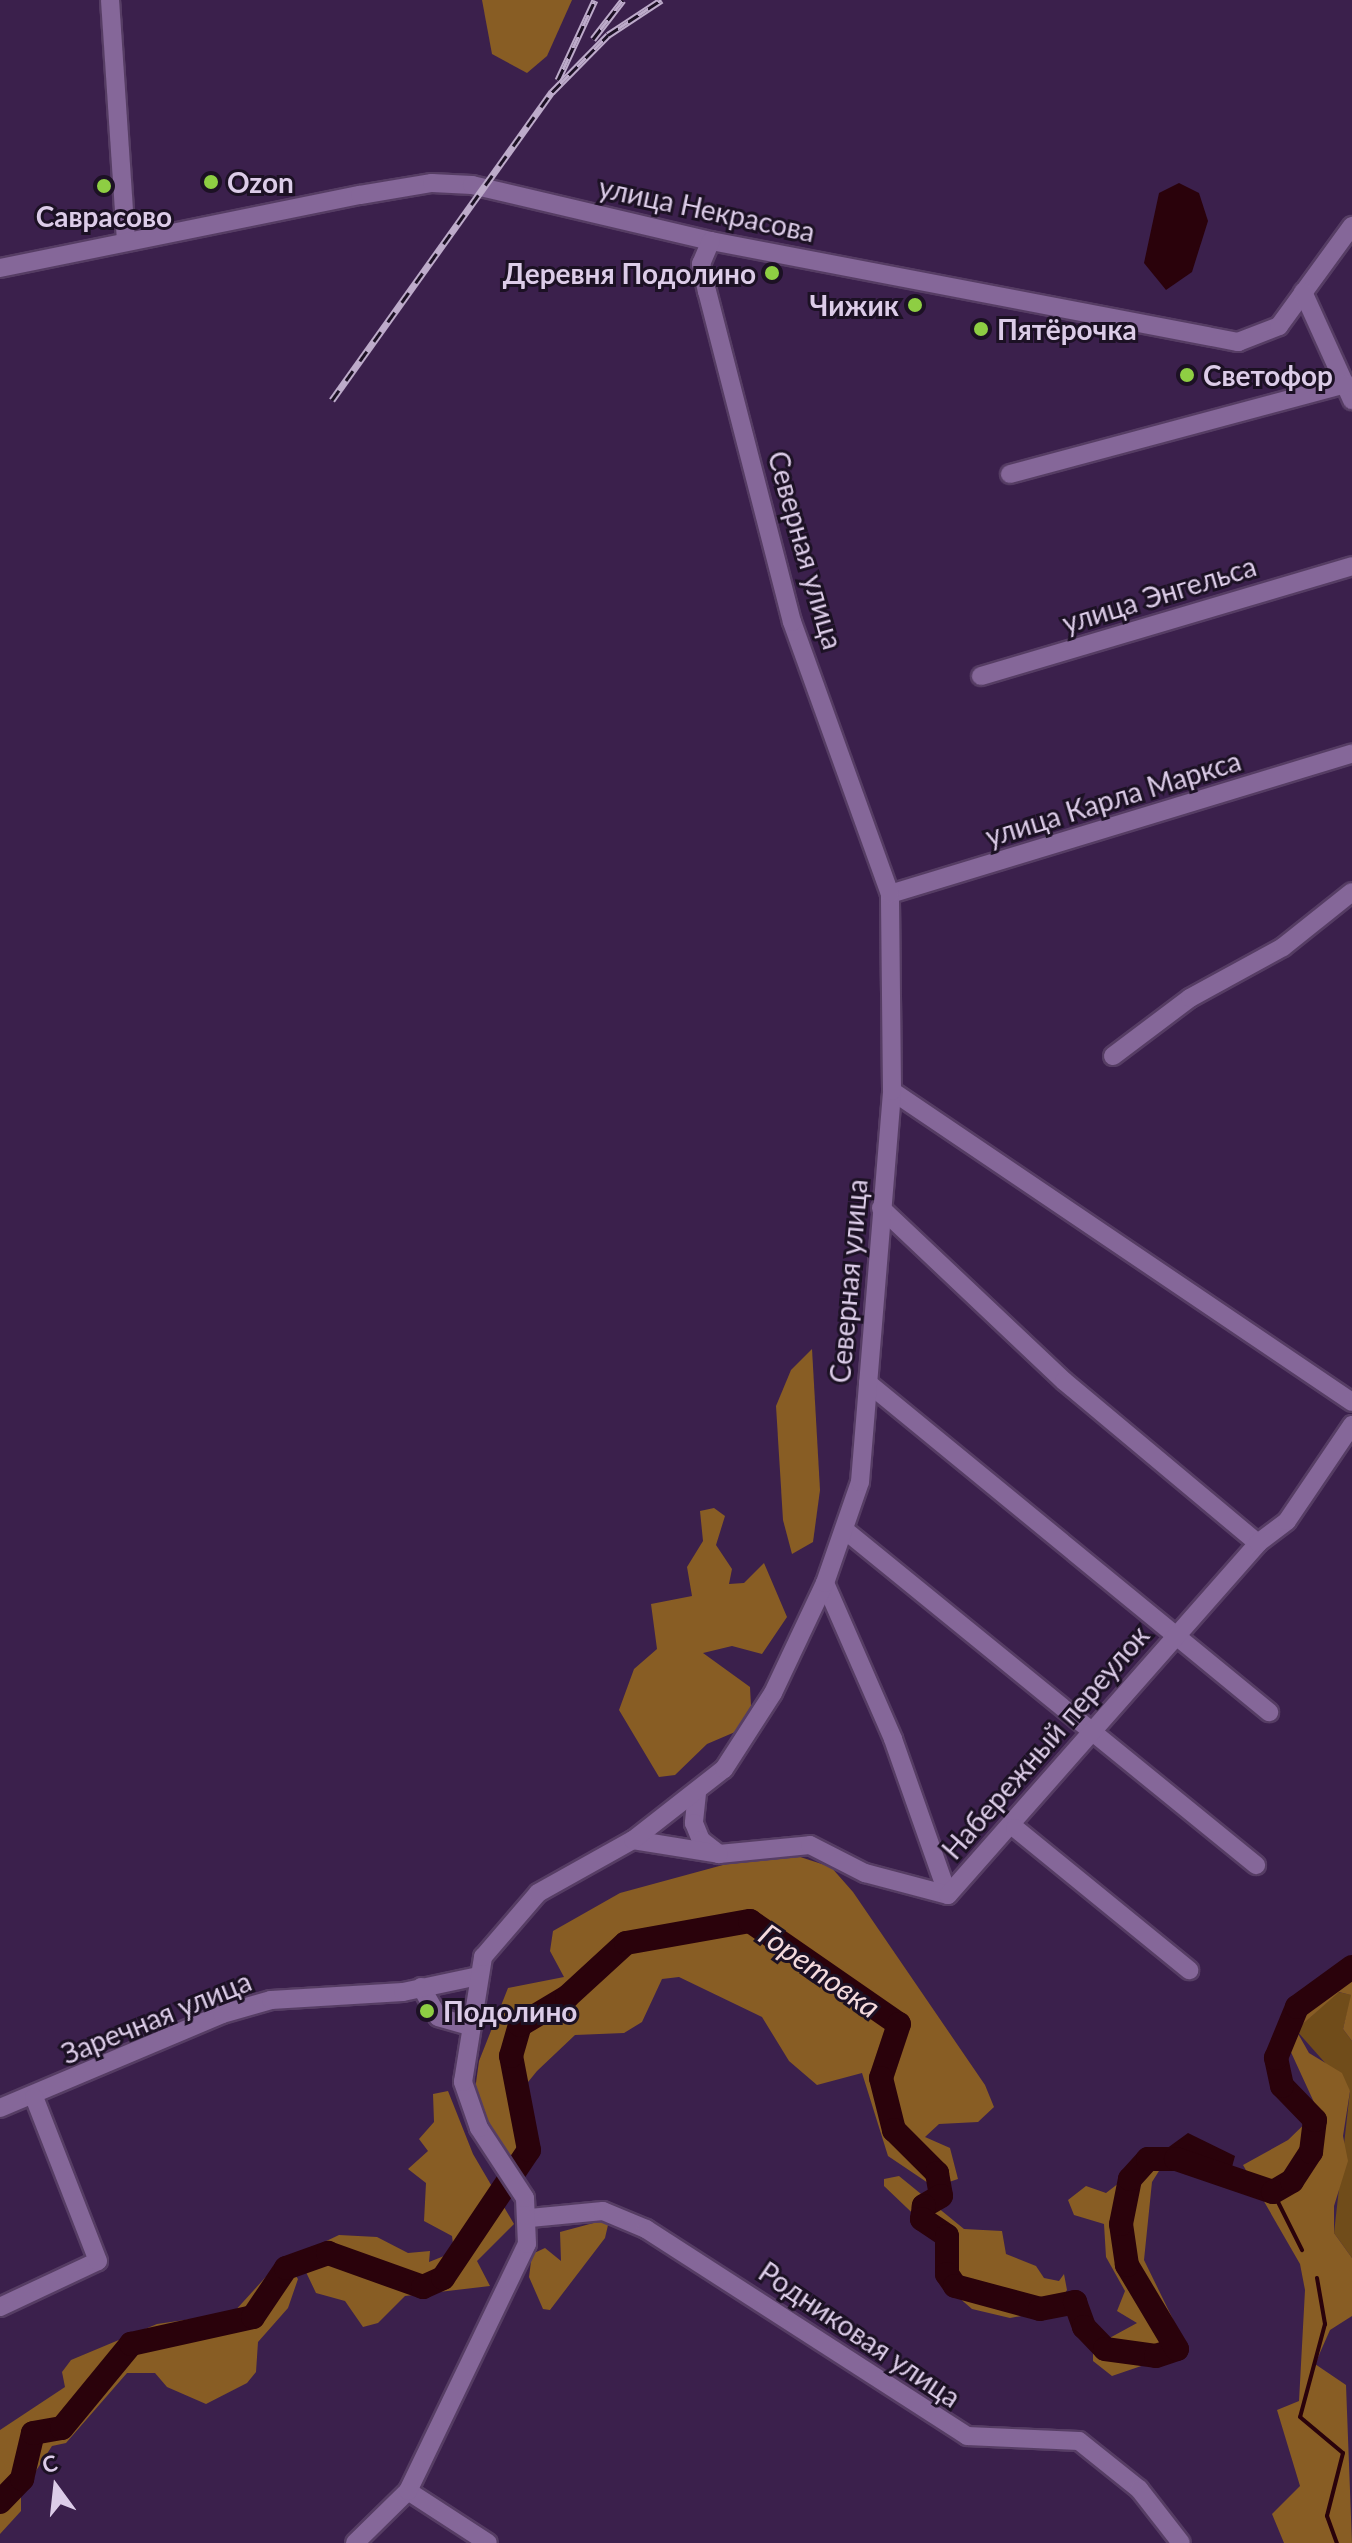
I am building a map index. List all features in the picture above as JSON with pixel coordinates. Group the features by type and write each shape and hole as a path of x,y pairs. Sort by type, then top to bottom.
{"street":[{"path":"110,0 126,240"},
{"name":"улица Некрасова","path":"0,268 126,240 432,183 472,185 711,241 1238,342 1279,326 1352,226"},
{"name":"Северная улица","path":"530,2218 519,2185 467,2100 469,2026 478,1976 516,1911 633,1840 697,1793 746,1740 825,1583 846,1531 860,1482 892,1091 890,894 792,622 701,264 711,241"},
{"path":"1010,474 1349,392 1303,292"},
{"name":"улица Энгельса","path":"981,676 1352,566"},
{"name":"улица Карла Маркса","path":"890,894 1352,754"},
{"path":"1113,1056 1190,998 1283,947 1352,892"},
{"path":"892,1091 1352,1402"},
{"path":"881,1208 1064,1381 1258,1543"},
{"path":"868,1383 1269,1712"},
{"name":"Набережный переулок","path":"633,1840 719,1854 810,1845 865,1873 948,1895 1015,1828 1175,1636 1258,1543 1287,1521 1352,1425"},
{"path":"846,1531 1256,1865"},
{"path":"825,1583 893,1739 948,1895"},
{"path":"697,1793 694,1823 701,1840 719,1854"},
{"path":"1015,1828 1189,1970"},
{"name":"Заречная улица","path":"0,2108 34,2097 234,2010 325,1992 421,1987 478,1976"},
{"path":"421,1987 438,2017 469,2026"},
{"path":"0,2307 98,2261 34,2097"},
{"name":"Родниковая улица","path":"530,2218 603,2211 646,2229 967,2436 1079,2441 1139,2489 1181,2543"},
{"path":"355,2543 408,2491 513,2280 530,2218"},
{"path":"408,2491 488,2543"}],"shaded area":[{"path":"482,0 572,0 547,56 527,73 492,54"},
{"path":"1179,183 1199,193 1208,221 1192,272 1166,290 1144,263 1159,193"},
{"path":"812,1349 820,1490 813,1542 792,1554 783,1520 776,1406 791,1370"},
{"path":"714,1508 725,1516 716,1545 732,1569 729,1584 744,1583 764,1563 787,1617 762,1654 732,1646 703,1653 750,1687 751,1706 735,1732 707,1744 675,1775 659,1777 619,1710 634,1669 657,1649 651,1604 692,1596 687,1567 703,1541 700,1511"},
{"path":"791,1854 831,1867 853,1892 985,2085 994,2107 978,2122 939,2124 925,2137 950,2148 958,2179 934,2187 888,2156 862,2073 817,2085 789,2061 762,2017 679,1977 662,1979 642,2022 624,2033 575,2035 537,2071 524,2087 531,2114 517,2153 503,2158 475,2090 479,2061 508,1988 564,1977 550,1951 553,1931 620,1893 756,1856"},
{"path":"1352,1965 1352,2041 1343,2029 1351,1995 1339,1992 1296,2030 1309,2053 1342,2073 1350,2091 1343,2136 1348,2161 1334,2206 1334,2233 1352,2258 1352,2316 1330,2330 1315,2364 1346,2385 1352,2543 1284,2543 1272,2514 1300,2486 1277,2410 1299,2401 1305,2290 1300,2264 1243,2165 1288,2140 1318,2111 1284,2037 1301,2010"},
{"path":"1338,1992 1352,1995 1343,2029 1352,2041 1352,2258 1334,2233 1350,2091 1296,2030"},
{"path":"448,2091 473,2154 514,2224 477,2261 490,2286 405,2296 378,2323 363,2327 345,2301 316,2293 305,2270 320,2244 339,2235 377,2237 408,2253 430,2251 429,2262 454,2252 452,2236 424,2221 426,2183 408,2169 428,2151 419,2139 434,2122 433,2094"},
{"path":"1188,2133 1235,2156 1232,2167 1215,2178 1168,2164 1166,2149"},
{"path":"1150,2159 1164,2163 1152,2182 1144,2260 1188,2350 1112,2376 1093,2361 1093,2347 1137,2323 1117,2311 1125,2291 1106,2257 1104,2224 1074,2215 1068,2200 1086,2186 1106,2193"},
{"path":"899,2176 964,2229 1002,2231 1006,2254 1036,2266 1044,2278 1059,2281 1064,2274 1067,2290 1055,2310 1010,2318 972,2309 950,2290 943,2253 928,2228 884,2186 884,2179"},
{"path":"601,2221 608,2225 605,2238 550,2310 543,2309 529,2277 532,2254 545,2248 561,2261 560,2232"},
{"path":"289,2266 298,2279 288,2308 258,2342 256,2372 247,2383 206,2404 167,2387 155,2373 127,2373 66,2443 52,2446 21,2494 21,2511 0,2534 0,2430 65,2387 62,2372 71,2360 157,2324 233,2313 273,2269"}],"waterway":[{"name":"Горетовка","path":"0,2502 22,2479 33,2433 62,2428 131,2344 253,2317 286,2268 328,2253 423,2287 443,2278 529,2150 511,2056 520,2025 567,1997 626,1943 750,1921 899,2024 881,2078 894,2130 937,2173 941,2196 924,2206 922,2219 947,2236 947,2274 955,2286 1040,2309 1075,2302 1084,2327 1105,2349 1156,2356 1177,2349 1127,2265 1121,2224 1130,2179 1148,2159 1176,2159 1273,2192 1292,2181 1311,2152 1315,2120 1282,2086 1276,2058 1297,2007 1352,1967"},
{"path":"1273,2192 1302,2250"},
{"path":"1317,2278 1325,2324 1300,2417 1343,2453 1327,2516 1337,2543"}],"railway":[{"path":"558,80 595,0"},
{"path":"593,39 623,0"},
{"path":"332,400 552,92 608,35 661,0"}],"place":[{"name":"Ozon","path":"211,182"},
{"name":"Саврасово","path":"104,186"},
{"name":"Деревня Подолино","path":"772,273"},
{"name":"Чижик","path":"915,305"},
{"name":"Пятёрочка","path":"981,329"},
{"name":"Светофор","path":"1187,375"},
{"name":"Подолино","path":"427,2011"}]}
